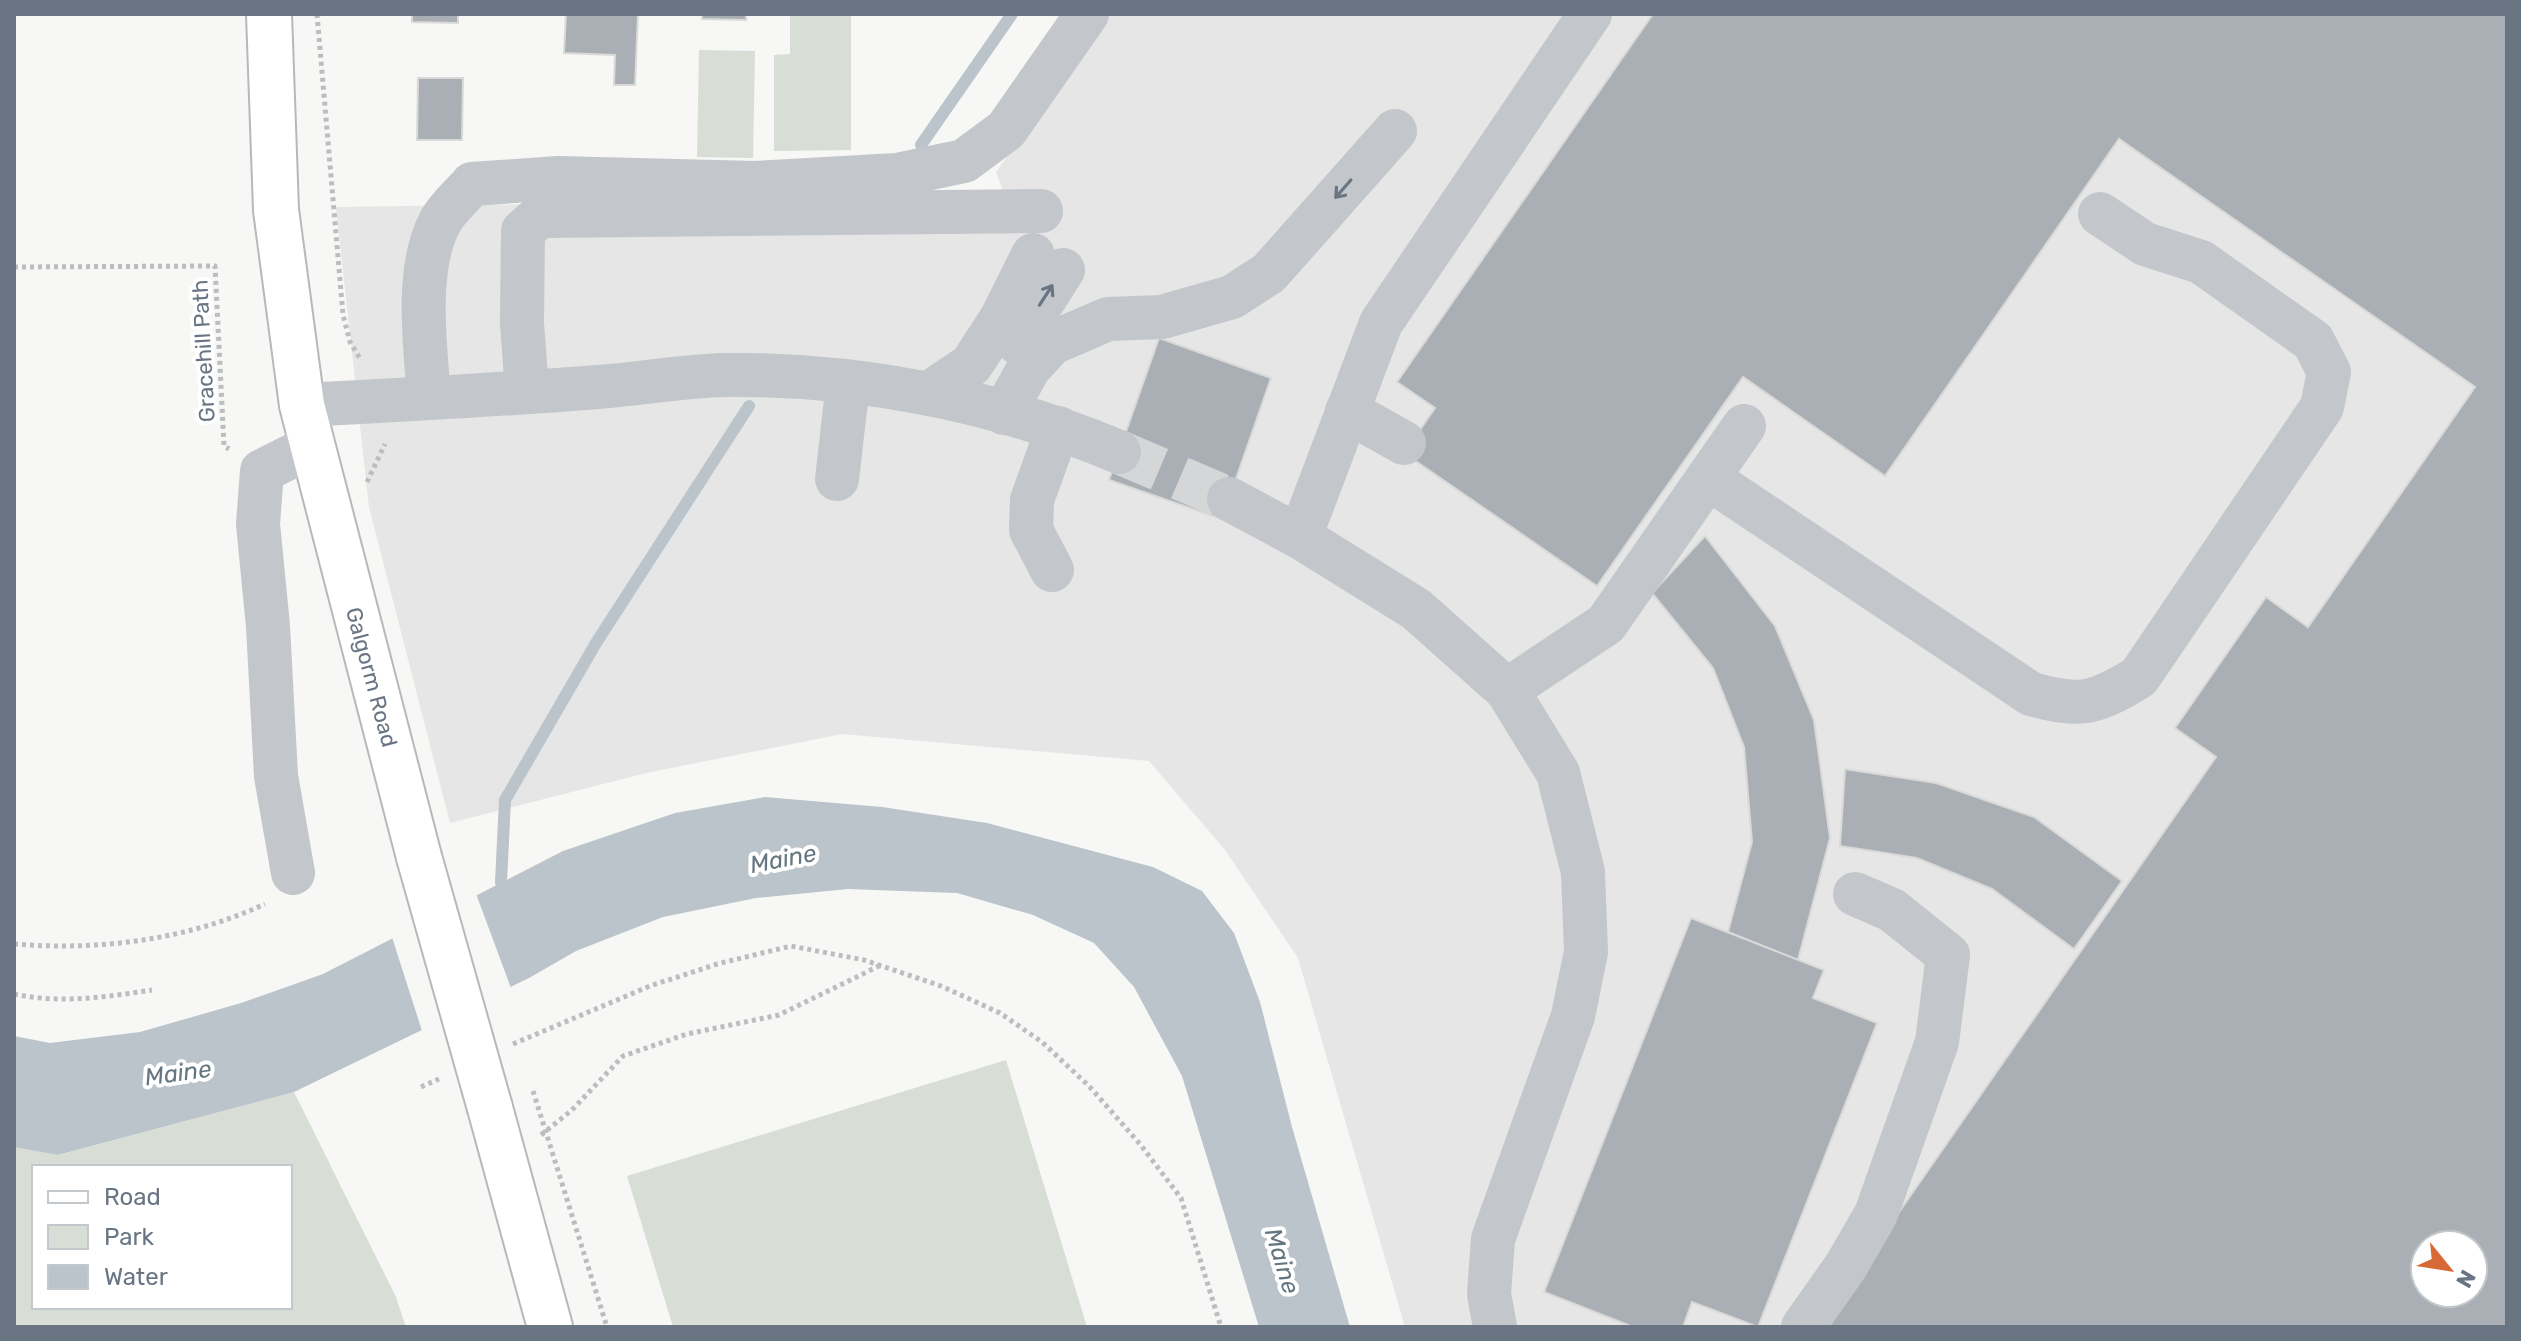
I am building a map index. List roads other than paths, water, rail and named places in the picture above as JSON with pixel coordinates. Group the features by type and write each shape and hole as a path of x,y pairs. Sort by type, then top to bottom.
{"main road":[{"name":"Galgorm Road","path":"269,14 276,210 307,425 419,857 550,1327"}],"lane":[{"path":"429,396 424,327 428,250 441,220 472,184 558,178 755,183 897,175 964,161 1006,130 1087,14"},
{"path":"1300,537 1381,323 1590,14"},
{"path":"998,411 1059,376 1081,355 1118,330 1232,297 1269,273 1395,131"},
{"path":"527,391 522,323 523,231 540,216 1041,211"},
{"path":"1708,478 2031,694 2066,704 2107,697 2139,677 2322,407 2329,372 2313,341 2201,262 2145,244 2100,214"},
{"path":"1048,263 995,377 998,411 1032,500 1031,530 1052,570"},
{"path":"293,873 276,776 268,626 258,524 262,471 307,425 429,396 723,375 902,388 998,411 1119,452"},
{"path":"837,479 848,383"},
{"path":"1347,411 1404,443"},
{"path":"1507,690 1606,624 1744,426"},
{"path":"1229,499 1300,537 1416,609 1507,690 1558,773 1583,872 1586,952 1573,1016 1493,1239 1489,1294 1495,1327"},
{"path":"1803,1327 1846,1266 1876,1214 1937,1042 1948,955 1892,910 1855,894"}],"water":[{"name":"Maine","path":"765,797 882,807 987,823 1153,867 1202,891 1234,933 1260,1002 1292,1127 1350,1327 1259,1327 1182,1076 1134,987 1094,943 1033,915 957,893 848,889 756,898 663,917 576,951 529,978 294,1092 58,1155 14,1147 14,1036 50,1043 140,1032 241,1003 323,974 563,851 675,813"}],"waterway":[{"path":"921,145 1012,14"},
{"path":"505,896 501,882 505,800 596,643 749,406"}],"tunnel":[{"path":"1119,452 1229,499"}]}
